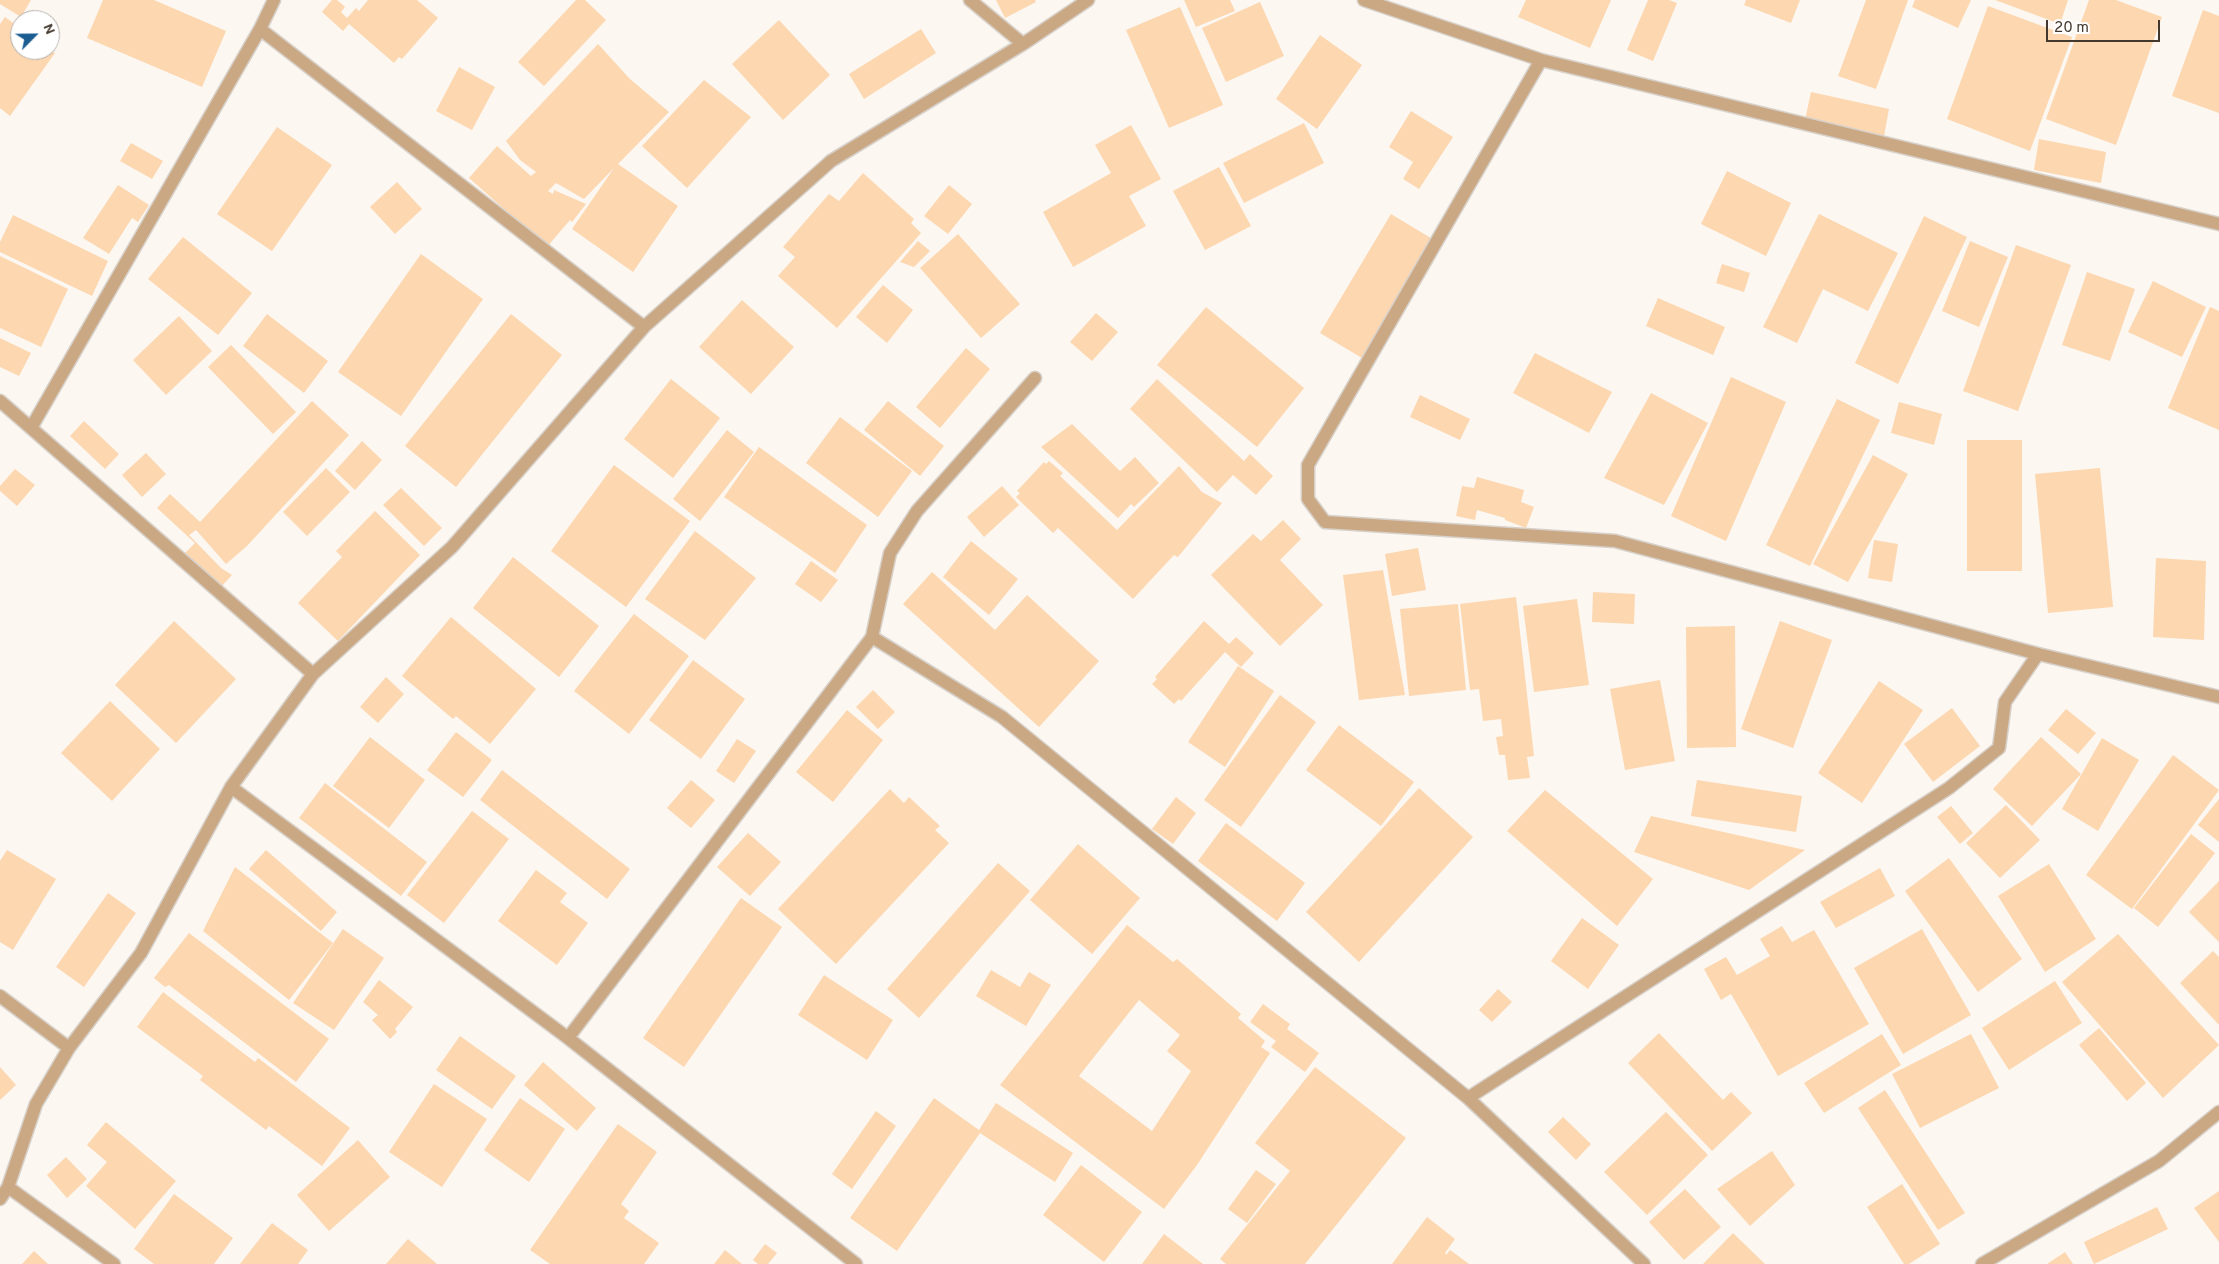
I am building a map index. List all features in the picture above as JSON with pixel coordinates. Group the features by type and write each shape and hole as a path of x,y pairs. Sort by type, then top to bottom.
{"street":[{"path":"31,428 260,28 274,0"},
{"path":"970,0 1023,44"},
{"path":"0,1199 8,1187 36,1104 69,1048 141,953 231,787 313,674 452,546 644,327 831,161 1023,44 1088,0"},
{"path":"1364,0 1541,60 2219,224"},
{"path":"260,28 644,327"},
{"path":"1541,60 1308,464 1308,499 1325,522 1614,541 2038,654 2219,698"},
{"path":"568,1038 872,637 890,553 917,511 1035,378"},
{"path":"0,401 313,674"},
{"path":"872,637 1002,717 1468,1098 1644,1264"},
{"path":"1468,1098 1949,788 1999,748 2005,702 2038,654"},
{"path":"231,787 568,1038 856,1264"},
{"path":"0,996 69,1048"},
{"path":"1982,1264 2159,1162 2219,1112"},
{"path":"8,1187 114,1264"}],"building":[{"path":"0,0 31,0 25,10 10,10 0,4"},
{"path":"103,0 154,0 226,31 202,87 87,38"},
{"path":"332,0 337,0 345,7 341,12 347,18 356,8 359,11 368,0 417,0 438,18 402,59 399,57 394,63 349,24 343,31 322,12"},
{"path":"576,0 585,0 606,20 544,86 518,62"},
{"path":"996,0 1035,0 1036,2 1005,18"},
{"path":"1184,0 1230,0 1235,11 1196,27"},
{"path":"1526,0 1611,0 1590,48 1518,17"},
{"path":"1648,0 1669,0 1677,3 1653,61 1627,50"},
{"path":"1746,0 1800,0 1791,23 1744,5"},
{"path":"1866,0 1908,0 1876,89 1838,76"},
{"path":"1915,0 1971,0 1958,28 1912,7"},
{"path":"1995,0 2068,0 2060,24"},
{"path":"2089,0 2116,0 2162,17 2116,145 2046,119"},
{"path":"1260,2 1284,56 1226,82 1202,28"},
{"path":"1988,6 2072,37 2030,151 1947,119"},
{"path":"1180,7 1223,105 1169,128 1126,30"},
{"path":"2203,10 2219,16 2219,113 2172,96"},
{"path":"5,17 10,21 10,60 50,60 10,116 0,108 0,24"},
{"path":"779,20 830,75 783,120 732,64"},
{"path":"921,29 936,53 864,99 849,74"},
{"path":"1320,35 1362,65 1317,129 1276,99"},
{"path":"598,44 630,79 669,112 618,164 678,206 633,272 572,229 614,168 584,199 556,183 548,191 553,194 554,190 586,204 572,222 570,220 547,247 469,178 497,146 531,176 536,172 520,160 506,141"},
{"path":"459,67 495,87 472,130 436,111"},
{"path":"704,80 751,117 687,188 642,146"},
{"path":"1811,92 1889,109 1884,136 1805,120"},
{"path":"1411,111 1453,137 1419,189 1403,179 1413,162 1389,147"},
{"path":"1304,123 1324,163 1244,203 1223,163"},
{"path":"1131,125 1161,179 1129,196 1146,226 1073,267 1043,212 1111,173 1095,145"},
{"path":"277,127 332,165 272,251 217,214"},
{"path":"2039,139 2106,152 2101,183 2034,170"},
{"path":"131,143 163,161 152,179 120,161"},
{"path":"1219,167 1251,226 1205,250 1173,191"},
{"path":"1727,171 1791,203 1766,256 1701,224"},
{"path":"863,173 914,219 911,223 921,233 837,328 778,276 795,257 783,247 829,194 839,201"},
{"path":"397,182 422,209 395,234 370,207"},
{"path":"118,185 149,205 138,222 132,218 109,254 83,238"},
{"path":"949,185 972,204 948,234 924,216"},
{"path":"1391,214 1434,240 1362,358 1320,333"},
{"path":"1819,214 1898,253 1868,311 1823,289 1797,343 1763,327"},
{"path":"13,215 108,261 92,296 0,252 0,242"},
{"path":"1924,216 1967,237 1898,384 1855,363"},
{"path":"958,234 1020,304 981,338 920,268"},
{"path":"183,237 252,293 218,335 148,279"},
{"path":"918,241 930,251 914,267 900,262"},
{"path":"1970,241 2008,257 1979,327 1942,311"},
{"path":"2016,245 2071,265 2018,411 1963,391"},
{"path":"421,254 483,299 401,416 338,372"},
{"path":"0,256 68,289 41,347 0,328"},
{"path":"1722,264 1750,273 1744,292 1716,283"},
{"path":"2087,272 2135,289 2110,361 2062,345"},
{"path":"2153,281 2206,307 2182,357 2128,332"},
{"path":"883,285 913,310 887,343 856,317"},
{"path":"1658,298 1725,327 1713,355 1646,326"},
{"path":"742,300 794,347 751,394 699,347"},
{"path":"1206,307 1304,388 1257,447 1157,365"},
{"path":"2210,307 2219,311 2219,430 2168,408"},
{"path":"1096,313 1118,332 1092,361 1070,342"},
{"path":"267,314 328,361 304,393 243,346"},
{"path":"511,314 562,355 456,487 405,446"},
{"path":"179,316 212,351 166,395 133,360"},
{"path":"0,338 31,353 19,376 0,367"},
{"path":"231,345 296,412 273,434 208,367"},
{"path":"966,348 990,369 940,428 916,407"},
{"path":"1535,353 1612,392 1589,433 1513,393"},
{"path":"1731,377 1786,402 1726,541 1671,516"},
{"path":"671,379 720,418 673,478 624,439"},
{"path":"1157,379 1244,461 1250,454 1273,476 1256,495 1233,475 1217,492 1130,409"},
{"path":"1651,393 1708,423 1664,505 1604,478"},
{"path":"1420,395 1470,419 1460,440 1410,417"},
{"path":"1837,399 1880,420 1810,566 1766,545"},
{"path":"312,401 349,435 247,546 226,564 196,530 189,535 221,568 232,575 220,588 184,554 195,543 157,508 170,494 200,522"},
{"path":"888,401 944,446 920,476 864,430"},
{"path":"1899,402 1942,414 1934,445 1891,433"},
{"path":"840,417 912,471 878,517 806,463"},
{"path":"84,421 119,454 105,469 70,436"},
{"path":"1072,424 1120,471 1135,457 1159,483 1134,507 1131,504 1118,518 1041,447"},
{"path":"727,430 754,452 700,521 673,499"},
{"path":"1967,440 2022,440 2022,571 1967,571"},
{"path":"362,441 382,460 355,490 335,471"},
{"path":"759,447 867,525 835,573 724,497"},
{"path":"146,453 166,474 142,497 122,475"},
{"path":"1873,455 1908,474 1848,582 1813,564"},
{"path":"1049,461 1063,473 1060,476 1117,530 1179,466 1202,492 1222,503 1178,557 1174,555 1133,599 1058,528 1053,533 1016,497 1020,493 1017,491 1044,462 1046,464"},
{"path":"614,465 690,521 626,607 551,551"},
{"path":"326,468 350,492 307,536 283,512"},
{"path":"2100,468 2113,607 2048,613 2035,474"},
{"path":"15,469 35,485 17,506 0,491 0,486"},
{"path":"1477,477 1524,490 1521,502 1534,507 1526,528 1505,520 1505,518 1477,510 1475,520 1456,516 1462,486 1474,488"},
{"path":"1002,486 1019,505 984,537 967,517"},
{"path":"401,488 442,528 424,546 383,505"},
{"path":"375,511 420,555 338,641 298,603 342,557 336,551"},
{"path":"1283,520 1301,539 1280,560 1323,605 1280,646 1211,575 1253,534 1261,541"},
{"path":"695,531 756,578 705,640 645,599"},
{"path":"1874,540 1898,544 1892,582 1868,578"},
{"path":"971,541 1018,579 989,615 943,577"},
{"path":"1418,548 1426,590 1392,596 1385,554"},
{"path":"513,557 599,626 559,677 473,608"},
{"path":"2156,558 2206,561 2204,640 2153,637"},
{"path":"811,561 838,580 821,602 795,584"},
{"path":"1383,570 1405,695 1359,700 1343,575"},
{"path":"932,572 995,630 1027,595 1099,661 1039,727 903,604"},
{"path":"1593,592 1635,594 1634,624 1592,622"},
{"path":"1516,597 1534,756 1527,757 1530,778 1508,780 1505,755 1499,755 1496,737 1503,736 1501,719 1483,721 1479,689 1470,690 1460,604"},
{"path":"1577,599 1589,685 1534,692 1523,606"},
{"path":"1458,604 1466,690 1409,696 1400,609"},
{"path":"634,614 689,656 629,734 574,691"},
{"path":"451,617 536,689 490,744 456,716 453,719 402,676"},
{"path":"174,621 236,679 176,743 115,685"},
{"path":"1204,621 1229,644 1236,637 1254,653 1241,667 1225,652 1181,701 1179,699 1174,704 1152,684 1157,679 1155,677"},
{"path":"1780,621 1832,640 1793,748 1741,729"},
{"path":"1735,626 1736,747 1687,748 1686,627"},
{"path":"693,660 745,699 701,759 649,720"},
{"path":"1238,666 1274,691 1225,767 1188,742"},
{"path":"386,677 404,694 378,723 360,707"},
{"path":"1660,680 1675,761 1625,770 1610,689"},
{"path":"1879,681 1923,710 1862,803 1818,773"},
{"path":"873,690 895,712 878,729 856,707"},
{"path":"1280,695 1316,722 1241,827 1204,800"},
{"path":"110,701 160,749 112,801 61,753"},
{"path":"1952,708 1980,746 1933,782 1904,744"},
{"path":"2066,709 2096,733 2078,754 2048,730"},
{"path":"847,710 883,740 833,802 796,772"},
{"path":"1339,725 1414,782 1381,826 1306,770"},
{"path":"456,732 492,760 463,797 427,770"},
{"path":"370,737 425,780 389,828 333,786"},
{"path":"2041,737 2081,774 2032,826 1993,789"},
{"path":"2102,738 2139,760 2098,831 2062,809"},
{"path":"737,739 756,751 734,783 716,771"},
{"path":"2173,755 2219,790 2132,909 2086,875"},
{"path":"502,770 630,869 607,899 480,800"},
{"path":"691,780 715,800 691,828 667,808"},
{"path":"1697,780 1802,796 1796,832 1691,816"},
{"path":"325,783 427,862 401,896 299,818"},
{"path":"1419,788 1473,837 1359,962 1306,912"},
{"path":"890,789 904,803 909,797 940,826 935,830 949,843 836,964 778,909"},
{"path":"1545,790 1653,879 1617,926 1507,831"},
{"path":"1176,797 1196,813 1173,844 1152,829"},
{"path":"2219,799 2219,842 2198,825"},
{"path":"2006,805 2040,840 2000,878 1966,843"},
{"path":"1951,806 1973,833 1960,844 1937,817"},
{"path":"472,811 509,839 444,923 407,895"},
{"path":"1651,816 1805,850 1749,890 1634,852"},
{"path":"1226,823 1305,883 1277,921 1198,861"},
{"path":"748,833 781,862 750,896 717,867"},
{"path":"2191,834 2215,853 2158,927 2134,908"},
{"path":"1078,844 1140,898 1092,954 1030,900"},
{"path":"7,850 56,879 13,950 0,942 0,861"},
{"path":"266,850 337,912 321,931 249,869"},
{"path":"1949,858 2022,959 1978,992 1905,891"},
{"path":"998,863 1030,891 919,1018 887,989"},
{"path":"2049,864 2096,939 2045,972 1998,896"},
{"path":"235,867 333,943 289,1000 203,931"},
{"path":"1880,868 1895,896 1836,928 1820,902"},
{"path":"536,870 567,893 560,902 588,923 557,965 498,921"},
{"path":"2219,881 2219,942 2189,912"},
{"path":"108,893 136,913 84,987 56,967"},
{"path":"741,898 782,927 684,1067 643,1038"},
{"path":"1582,918 1619,945 1588,989 1551,961"},
{"path":"1127,925 1173,962 1177,959 1241,1014 1238,1018 1265,1041 1261,1047 1270,1053 1197,1165 1164,1209 1000,1085","holes":["1139,1000 1180,1035 1167,1051 1191,1071 1152,1131 1079,1076"]},
{"path":"1782,926 1792,942 1814,930 1869,1024 1778,1076 1731,994 1721,1000 1704,969 1726,957 1737,975 1770,956 1760,939"},
{"path":"343,929 384,958 334,1030 293,1003"},
{"path":"1922,929 1971,1015 1903,1054 1854,968"},
{"path":"189,933 329,1039 296,1082 169,985 165,987 154,978"},
{"path":"2118,934 2219,1045 2163,1098 2062,982"},
{"path":"2213,951 2219,957 2219,1025 2180,983"},
{"path":"991,970 1020,987 1029,972 1051,985 1026,1026 976,996"},
{"path":"824,975 893,1020 867,1060 798,1015"},
{"path":"379,980 413,1007 395,1029 397,1032 390,1039 372,1020 378,1015 363,1002"},
{"path":"2055,981 2082,1023 2009,1070 1982,1028"},
{"path":"1498,989 1512,1002 1492,1022 1479,1010"},
{"path":"163,992 255,1062 258,1058 350,1128 322,1166 269,1126 266,1130 200,1080 203,1076 137,1027"},
{"path":"1263,1004 1290,1024 1287,1029 1319,1053 1305,1072 1271,1047 1276,1041 1250,1022"},
{"path":"2099,1028 2146,1083 2127,1101 2079,1045"},
{"path":"1659,1033 1723,1100 1731,1092 1752,1113 1712,1151 1628,1063"},
{"path":"1882,1034 1901,1065 1824,1113 1804,1083"},
{"path":"1971,1034 1999,1088 1920,1128 1892,1074"},
{"path":"460,1036 516,1076 492,1109 436,1070"},
{"path":"543,1062 596,1108 577,1131 524,1085"},
{"path":"0,1067 16,1085 0,1100"},
{"path":"1315,1067 1406,1138 1305,1264 1226,1264 1220,1259 1290,1171 1255,1143"},
{"path":"434,1084 487,1119 442,1187 389,1152"},
{"path":"1885,1090 1965,1213 1938,1230 1858,1108"},
{"path":"520,1098 565,1129 529,1182 484,1150"},
{"path":"934,1098 979,1130 996,1103 1073,1153 1055,1182 980,1133 897,1251 850,1218"},
{"path":"876,1111 896,1126 852,1189 832,1174"},
{"path":"1666,1112 1708,1155 1647,1215 1604,1172"},
{"path":"1563,1117 1591,1144 1576,1160 1548,1132"},
{"path":"106,1122 176,1181 135,1229 86,1186 107,1162 87,1145"},
{"path":"618,1124 657,1152 621,1204 629,1211 624,1218 659,1243 644,1264 550,1264 530,1250"},
{"path":"358,1140 390,1177 329,1231 297,1195"},
{"path":"1772,1151 1795,1185 1750,1226 1717,1189"},
{"path":"66,1157 87,1179 67,1198 47,1175"},
{"path":"1081,1165 1142,1212 1104,1262 1043,1215"},
{"path":"1256,1170 1276,1184 1247,1223 1228,1209"},
{"path":"1902,1184 1940,1244 1909,1264 1904,1264 1867,1207"},
{"path":"1685,1189 1721,1227 1684,1260 1649,1222"},
{"path":"2219,1191 2219,1242 2194,1208"},
{"path":"174,1194 233,1238 214,1264 154,1264 134,1249"},
{"path":"2157,1207 2168,1229 2094,1264 2084,1242"},
{"path":"1427,1217 1455,1239 1445,1253 1446,1255 1450,1250 1469,1264 1392,1264"},
{"path":"272,1223 308,1250 298,1264 240,1264"},
{"path":"1733,1233 1765,1264 1703,1264"},
{"path":"1164,1234 1203,1264 1142,1264"},
{"path":"408,1239 437,1264 386,1264"},
{"path":"765,1244 777,1253 768,1264 758,1264 753,1260"},
{"path":"725,1250 742,1264 714,1264"},
{"path":"34,1251 48,1264 22,1264"},
{"path":"2065,1252 2073,1264 2047,1264"}]}
